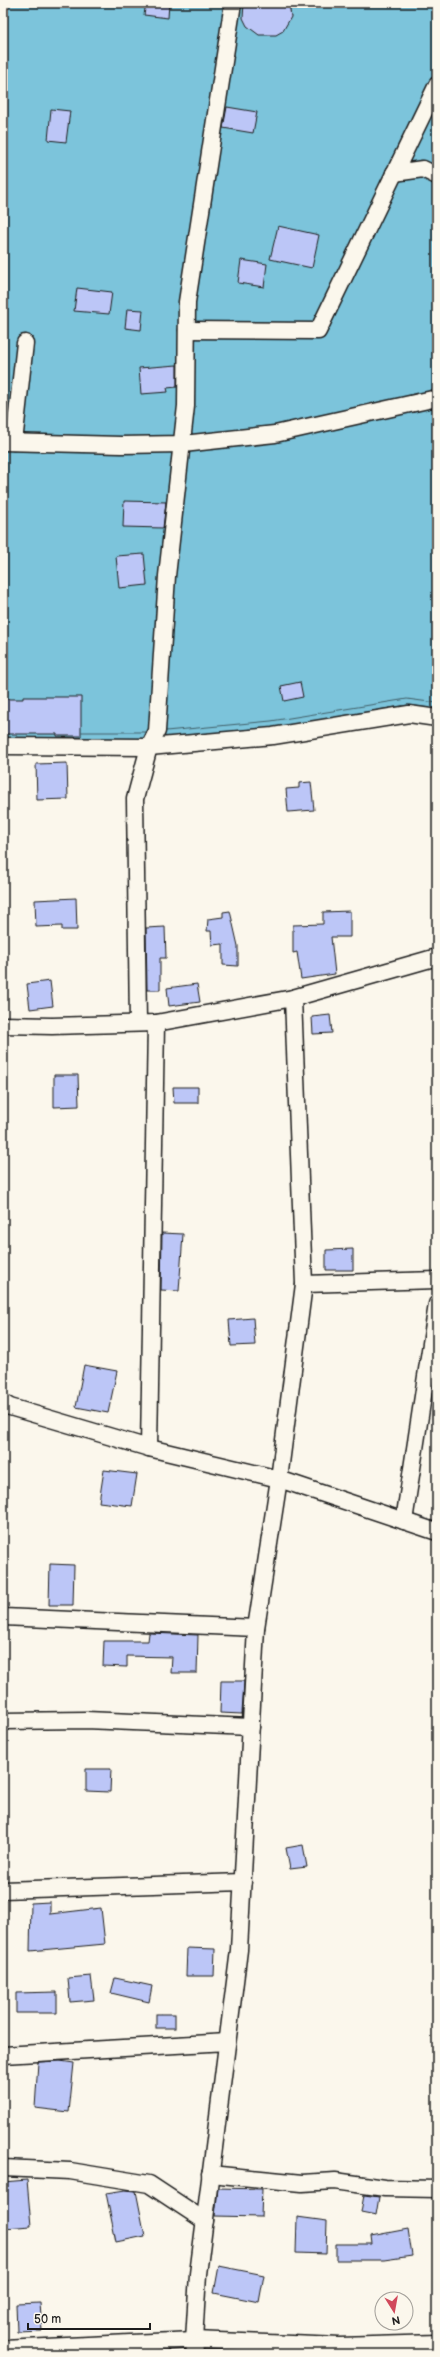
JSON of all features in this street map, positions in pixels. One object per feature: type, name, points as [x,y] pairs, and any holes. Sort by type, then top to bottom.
[{"type":"street","points":[[138,1023],[135,799],[149,747],[156,731],[167,576],[183,444],[187,302],[233,3]]},
{"type":"street","points":[[187,330],[318,330],[437,85]]},
{"type":"street","points":[[394,173],[423,169],[437,176]]},
{"type":"street","points":[[26,343],[8,442],[121,445],[183,444],[275,434],[437,398]]},
{"type":"street","points":[[3,746],[149,747],[273,736],[409,714],[437,718]]},
{"type":"street","points":[[3,1025],[52,1026],[156,1023],[294,998],[437,957]]},
{"type":"street","points":[[194,2347],[210,2174],[239,1950],[256,1628],[280,1479],[304,1284],[294,998]]},
{"type":"street","points":[[149,1448],[156,1023]]},
{"type":"street","points":[[304,1284],[437,1280]]},
{"type":"street","points":[[404,1521],[437,1304]]},
{"type":"street","points":[[3,1403],[10,1407],[149,1448],[280,1479],[437,1532]]},
{"type":"street","points":[[3,1617],[256,1628]]},
{"type":"street","points":[[3,1721],[86,1720],[251,1727]]},
{"type":"street","points":[[3,1890],[243,1882]]},
{"type":"street","points":[[3,2055],[227,2042]]},
{"type":"street","points":[[3,2168],[70,2171],[150,2184],[205,2221]]},
{"type":"street","points":[[210,2174],[302,2183],[335,2181],[384,2188],[437,2190]]},
{"type":"street","points":[[3,2349],[194,2347],[278,2348],[437,2343]]},
{"type":"water","points":[[3,3],[437,3],[437,718],[273,736],[3,746]]},
{"type":"building","points":[[146,3],[169,3],[168,18],[144,15]]},
{"type":"building","points":[[244,3],[289,3],[291,17],[283,31],[276,35],[259,35],[247,26],[243,18]]},
{"type":"building","points":[[227,107],[257,112],[253,133],[223,128]]},
{"type":"building","points":[[51,109],[70,111],[66,142],[48,140]]},
{"type":"building","points":[[278,226],[319,235],[312,268],[270,259]]},
{"type":"building","points":[[241,260],[267,264],[264,287],[238,283]]},
{"type":"building","points":[[77,288],[112,292],[109,314],[74,311]]},
{"type":"building","points":[[127,309],[143,310],[141,330],[125,328]]},
{"type":"building","points":[[177,365],[177,387],[167,388],[168,392],[141,394],[139,368]]},
{"type":"building","points":[[124,501],[166,502],[163,528],[123,527]]},
{"type":"building","points":[[144,554],[147,585],[119,588],[116,556]]},
{"type":"building","points":[[300,682],[303,697],[284,701],[281,686]]},
{"type":"building","points":[[23,697],[81,697],[81,736],[57,736],[57,734],[3,734],[3,699],[23,699]]},
{"type":"building","points":[[67,763],[68,799],[37,800],[36,764]]},
{"type":"building","points":[[311,782],[314,810],[288,812],[286,789],[299,788],[299,783]]},
{"type":"building","points":[[76,898],[77,930],[62,930],[62,926],[36,927],[35,900]]},
{"type":"building","points":[[230,911],[238,946],[238,966],[223,965],[223,944],[212,945],[211,931],[207,931],[208,919],[223,917],[223,912]]},
{"type":"building","points":[[350,911],[350,937],[331,937],[335,974],[301,979],[297,952],[293,953],[293,925],[323,924],[323,912]]},
{"type":"building","points":[[165,927],[166,958],[160,958],[160,990],[147,990],[146,928]]},
{"type":"building","points":[[50,981],[53,1006],[30,1009],[27,984]]},
{"type":"building","points":[[197,984],[200,1002],[169,1006],[167,988]]},
{"type":"building","points":[[330,1015],[332,1033],[313,1034],[312,1017]]},
{"type":"building","points":[[54,1075],[78,1075],[79,1106],[54,1107]]},
{"type":"building","points":[[173,1087],[198,1087],[198,1103],[174,1103]]},
{"type":"building","points":[[162,1233],[183,1234],[179,1291],[161,1290]]},
{"type":"building","points":[[353,1249],[353,1270],[326,1270],[326,1250]]},
{"type":"building","points":[[253,1318],[255,1345],[231,1346],[229,1320]]},
{"type":"building","points":[[84,1365],[117,1371],[108,1413],[76,1407]]},
{"type":"building","points":[[104,1470],[137,1474],[132,1506],[99,1502]]},
{"type":"building","points":[[50,1564],[74,1565],[73,1605],[49,1605]]},
{"type":"building","points":[[149,1633],[198,1635],[197,1673],[171,1673],[172,1657],[127,1656],[127,1667],[103,1666],[104,1641],[148,1641]]},
{"type":"building","points":[[221,1681],[244,1681],[242,1714],[220,1713]]},
{"type":"building","points":[[86,1769],[111,1769],[110,1792],[86,1791]]},
{"type":"building","points":[[303,1845],[307,1867],[290,1869],[286,1848]]},
{"type":"building","points":[[50,1902],[50,1914],[101,1908],[105,1944],[30,1951],[31,1903]]},
{"type":"building","points":[[187,1948],[215,1949],[214,1976],[186,1976]]},
{"type":"building","points":[[91,1976],[94,2000],[70,2002],[68,1978]]},
{"type":"building","points":[[115,1978],[152,1986],[149,2002],[111,1993]]},
{"type":"building","points":[[57,1992],[57,2013],[16,2013],[16,1993]]},
{"type":"building","points":[[156,2014],[175,2014],[175,2028],[156,2028]]},
{"type":"building","points":[[60,2061],[74,2063],[69,2112],[35,2108],[38,2062]]},
{"type":"building","points":[[27,2180],[31,2226],[4,2228],[3,2182]]},
{"type":"building","points":[[218,2188],[262,2189],[261,2217],[215,2216]]},
{"type":"building","points":[[125,2190],[136,2191],[145,2236],[116,2242],[106,2193]]},
{"type":"building","points":[[364,2195],[379,2197],[376,2215],[361,2212]]},
{"type":"building","points":[[297,2217],[327,2221],[326,2254],[296,2253]]},
{"type":"building","points":[[408,2229],[412,2256],[384,2260],[336,2260],[336,2244],[372,2244],[371,2236]]},
{"type":"building","points":[[219,2266],[264,2275],[259,2302],[214,2293]]},
{"type":"building","points":[[40,2303],[42,2331],[17,2332],[16,2304]]}]
